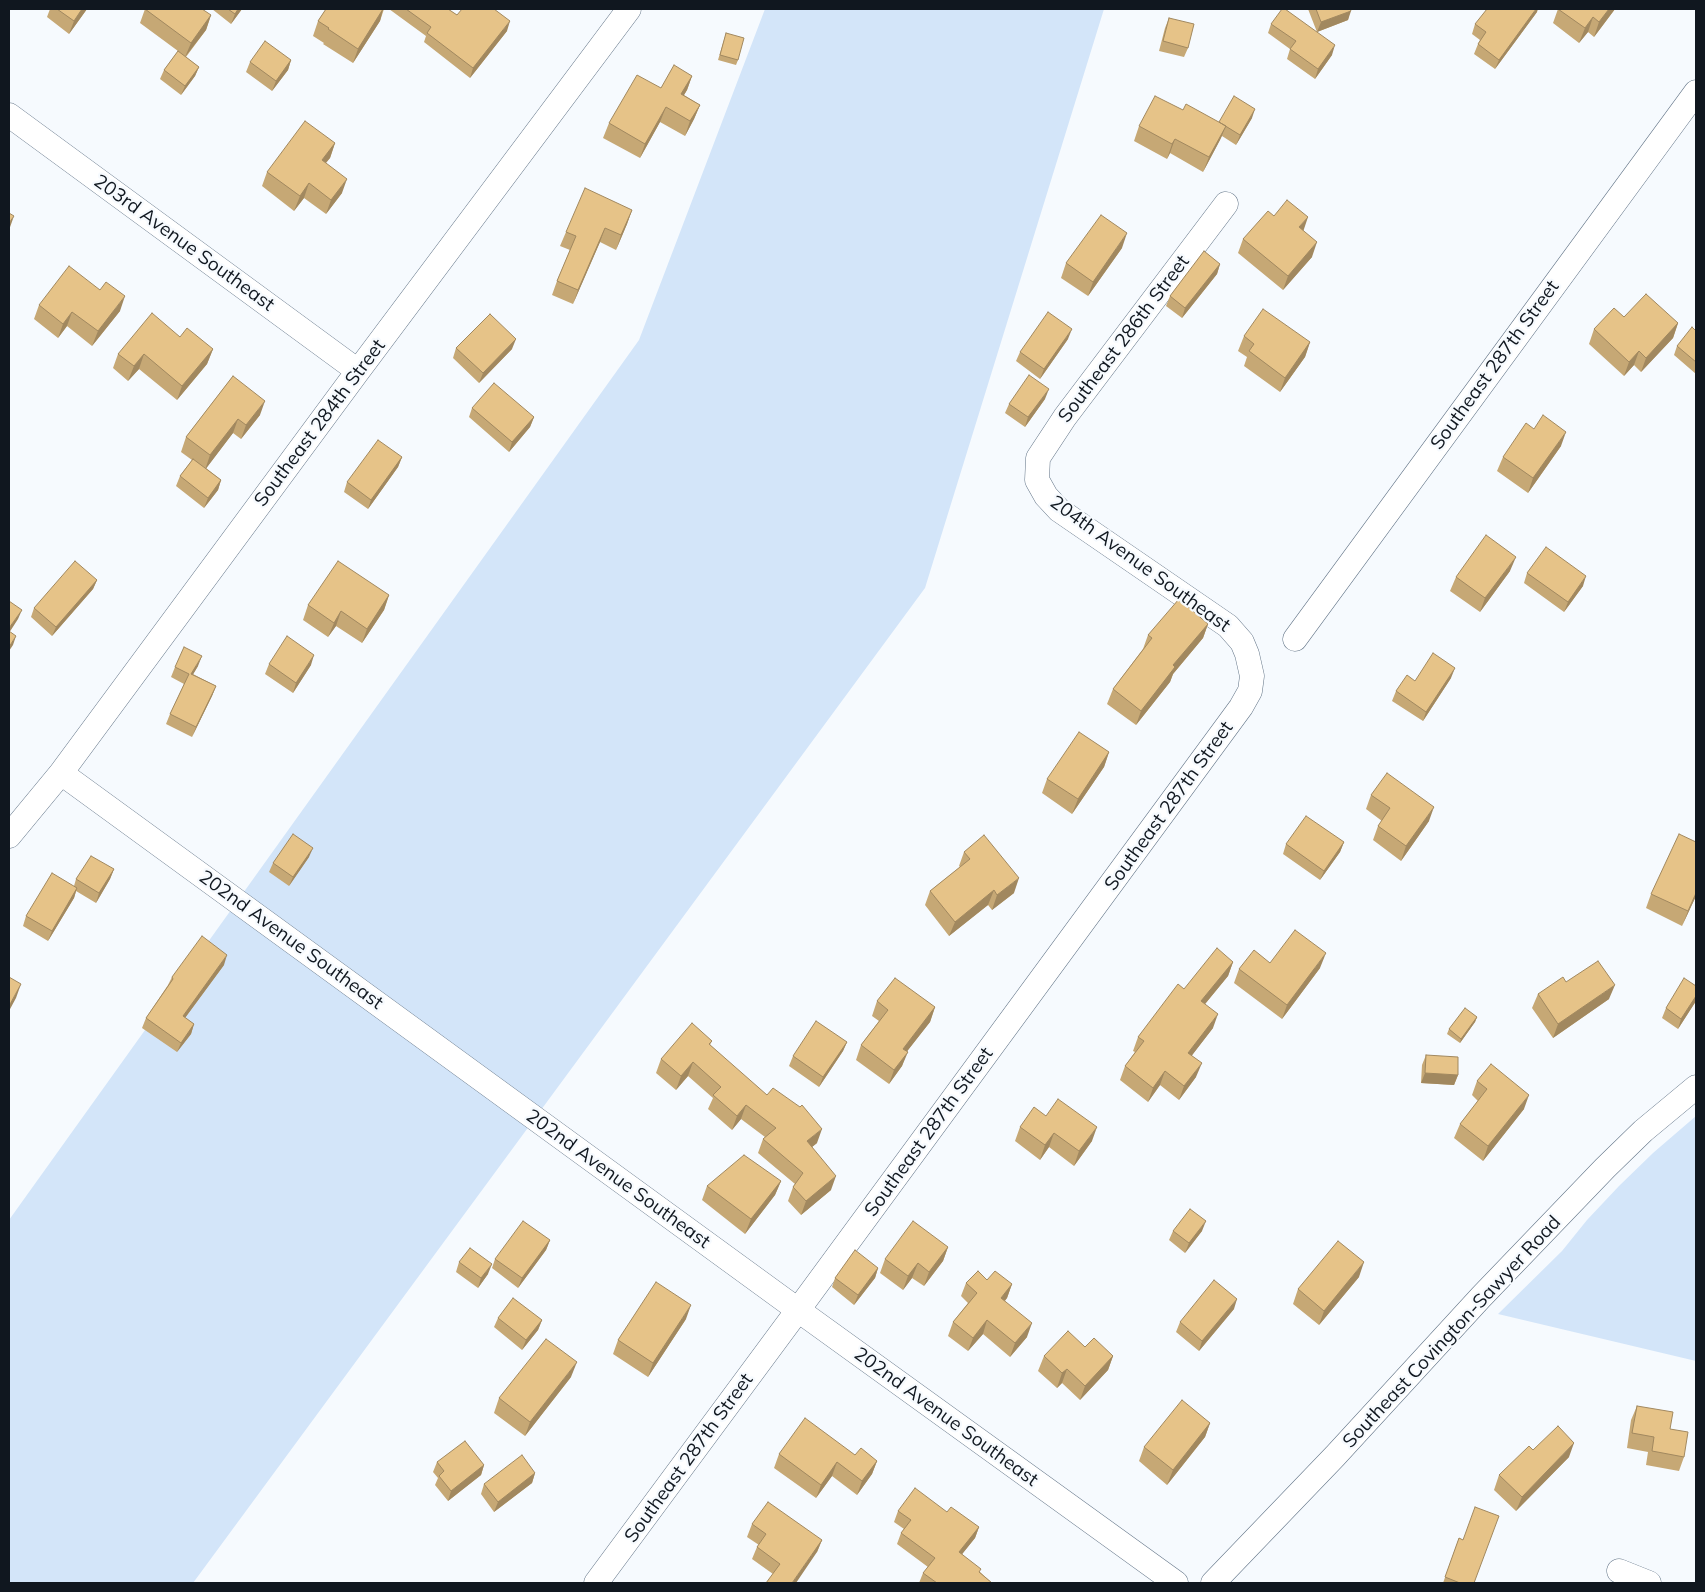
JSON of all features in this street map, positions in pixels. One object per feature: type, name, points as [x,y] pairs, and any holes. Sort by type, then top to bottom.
[{"type":"street","name":"Southeast 284th Street","points":[[9,836],[62,773],[358,371],[629,9]]},
{"type":"street","name":"Southeast 287th Street","points":[[1295,639],[1696,92]]},
{"type":"street","name":"203rd Avenue Southeast","points":[[9,115],[358,371]]},
{"type":"street","name":"Southeast 286th Street","points":[[1037,480],[1038,458],[1065,417],[1226,204]]},
{"type":"street","name":"204th Avenue Southeast","points":[[1037,480],[1046,496],[1059,510],[1228,626],[1242,642],[1252,676]]},
{"type":"street","name":"Southeast 287th Street","points":[[596,1583],[1241,707],[1250,691],[1252,676]]},
{"type":"street","name":"202nd Avenue Southeast","points":[[62,773],[1176,1583]]},
{"type":"street","name":"Southeast Covington-Sawyer Road","points":[[1213,1583],[1335,1456],[1481,1297],[1642,1130],[1696,1087]]},
{"type":"street","points":[[1619,1571],[1649,1583]]},
{"type":"shaded area","points":[[765,9],[1104,9],[925,588],[193,1583],[9,1583],[9,1220],[639,340]]},
{"type":"shaded area","points":[[1696,1116],[1696,1361],[1498,1314],[1562,1251],[1587,1220],[1619,1186],[1653,1153]]},
{"type":"building","points":[[57,9],[82,9],[74,21]]},
{"type":"building","points":[[145,9],[202,9],[211,15],[191,43]]},
{"type":"building","points":[[228,9],[238,9],[235,14]]},
{"type":"building","points":[[326,9],[383,9],[358,49],[318,21]]},
{"type":"building","points":[[406,9],[448,9],[457,15],[462,9],[494,9],[510,21],[473,68],[427,33],[431,27]]},
{"type":"building","points":[[1282,9],[1285,9],[1335,45],[1318,69],[1290,49],[1296,41],[1271,24]]},
{"type":"building","points":[[1316,9],[1350,9],[1351,11],[1321,22]]},
{"type":"building","points":[[1487,9],[1536,9],[1499,60],[1478,44],[1486,32],[1475,24]]},
{"type":"building","points":[[1558,9],[1609,9],[1599,22],[1593,17],[1585,28]]},
{"type":"building","points":[[1169,18],[1194,24],[1188,48],[1163,41]]},
{"type":"building","points":[[726,33],[744,38],[738,60],[720,55]]},
{"type":"building","points":[[265,41],[291,60],[276,81],[250,62]]},
{"type":"building","points":[[178,51],[199,67],[185,86],[164,70]]},
{"type":"building","points":[[674,65],[692,76],[681,94],[700,105],[690,121],[666,107],[645,144],[609,123],[637,75],[661,88]]},
{"type":"building","points":[[1155,96],[1183,110],[1186,104],[1226,126],[1209,157],[1175,139],[1172,144],[1139,126]]},
{"type":"building","points":[[1234,96],[1255,109],[1240,135],[1219,122]]},
{"type":"building","points":[[305,121],[335,143],[322,160],[347,179],[331,200],[309,183],[300,196],[267,172]]},
{"type":"building","points":[[585,188],[632,210],[621,235],[605,228],[578,290],[557,281],[576,236],[566,232]]},
{"type":"building","points":[[1287,200],[1308,217],[1299,227],[1317,242],[1288,276],[1243,239],[1268,211],[1274,216]]},
{"type":"building","points":[[9,213],[14,216],[9,223]]},
{"type":"building","points":[[1101,215],[1127,233],[1093,282],[1066,263]]},
{"type":"building","points":[[1204,251],[1220,264],[1185,308],[1170,296]]},
{"type":"building","points":[[69,266],[100,290],[106,282],[125,296],[98,331],[72,312],[63,324],[39,305]]},
{"type":"building","points":[[1646,294],[1678,323],[1646,358],[1639,351],[1629,362],[1594,329],[1614,308],[1624,317]]},
{"type":"building","points":[[1263,309],[1310,342],[1285,378],[1249,351],[1254,344],[1244,336]]},
{"type":"building","points":[[1048,312],[1072,329],[1044,369],[1020,352]]},
{"type":"building","points":[[152,313],[180,337],[187,328],[213,349],[182,386],[144,354],[134,366],[118,354]]},
{"type":"building","points":[[490,314],[516,339],[483,373],[456,348]]},
{"type":"building","points":[[1692,327],[1696,331],[1696,362],[1677,346]]},
{"type":"building","points":[[1029,375],[1049,389],[1028,417],[1009,404]]},
{"type":"building","points":[[233,376],[265,401],[246,425],[238,419],[210,455],[186,437]]},
{"type":"building","points":[[494,383],[534,417],[512,442],[472,408]]},
{"type":"building","points":[[1543,415],[1566,432],[1533,478],[1503,457],[1526,423],[1534,429]]},
{"type":"building","points":[[378,440],[402,457],[371,500],[347,482]]},
{"type":"building","points":[[193,459],[221,480],[208,498],[180,476]]},
{"type":"building","points":[[1486,535],[1516,557],[1485,598],[1456,577]]},
{"type":"building","points":[[1546,547],[1586,576],[1568,602],[1527,573]]},
{"type":"building","points":[[75,561],[97,580],[56,627],[34,608]]},
{"type":"building","points":[[338,561],[389,595],[367,629],[341,611],[334,623],[308,605]]},
{"type":"building","points":[[1179,599],[1208,624],[1173,665],[1175,667],[1141,711],[1113,689],[1152,638],[1148,635]]},
{"type":"building","points":[[9,601],[22,610],[9,628]]},
{"type":"building","points":[[9,631],[16,636],[9,647]]},
{"type":"building","points":[[287,636],[314,655],[296,683],[269,664]]},
{"type":"building","points":[[184,647],[202,656],[191,674],[216,686],[196,727],[170,714],[189,674],[175,667]]},
{"type":"building","points":[[1433,653],[1455,668],[1426,712],[1396,691],[1407,675],[1415,681]]},
{"type":"building","points":[[1079,732],[1109,752],[1078,799],[1047,779]]},
{"type":"building","points":[[1387,773],[1434,807],[1406,846],[1378,826],[1390,808],[1371,795]]},
{"type":"building","points":[[1306,816],[1344,842],[1324,871],[1286,844]]},
{"type":"building","points":[[293,834],[313,848],[293,877],[273,863]]},
{"type":"building","points":[[1679,834],[1696,842],[1696,893],[1688,911],[1651,894]]},
{"type":"building","points":[[984,835],[1019,878],[997,895],[994,890],[955,922],[930,891],[970,859],[964,852]]},
{"type":"building","points":[[91,856],[114,869],[99,893],[76,879]]},
{"type":"building","points":[[52,873],[77,888],[52,931],[26,916]]},
{"type":"building","points":[[1295,930],[1326,953],[1287,1005],[1239,969],[1254,950],[1270,963]]},
{"type":"building","points":[[202,936],[227,955],[183,1016],[194,1024],[181,1043],[146,1018],[173,979],[172,977]]},
{"type":"building","points":[[1217,948],[1233,962],[1201,1001],[1218,1014],[1188,1053],[1202,1063],[1184,1086],[1165,1071],[1153,1088],[1125,1066],[1144,1041],[1138,1037],[1178,984],[1184,989]]},
{"type":"building","points":[[1598,961],[1615,985],[1558,1024],[1538,994],[1563,977],[1566,982]]},
{"type":"building","points":[[9,977],[21,984],[9,1006]]},
{"type":"building","points":[[895,978],[935,1007],[903,1049],[908,1052],[894,1070],[861,1045],[888,1010],[877,1001]]},
{"type":"building","points":[[1684,978],[1696,986],[1696,996],[1681,1019],[1666,1008]]},
{"type":"building","points":[[1465,1008],[1477,1017],[1461,1039],[1449,1029]]},
{"type":"building","points":[[816,1021],[847,1042],[823,1077],[793,1056]]},
{"type":"building","points":[[692,1023],[712,1041],[709,1044],[767,1095],[773,1088],[800,1107],[802,1105],[822,1129],[807,1141],[836,1176],[806,1201],[793,1187],[803,1173],[763,1139],[776,1128],[746,1105],[737,1116],[713,1095],[721,1087],[693,1062],[681,1076],[661,1059]]},
{"type":"building","points":[[1426,1055],[1458,1057],[1458,1075],[1425,1073]]},
{"type":"building","points":[[1491,1064],[1529,1095],[1488,1146],[1460,1124],[1487,1089],[1477,1081]]},
{"type":"building","points":[[1058,1099],[1097,1127],[1079,1151],[1054,1133],[1045,1145],[1020,1127],[1034,1107],[1046,1116]]},
{"type":"building","points":[[744,1155],[781,1181],[751,1219],[707,1186]]},
{"type":"building","points":[[1190,1209],[1206,1221],[1189,1243],[1173,1231]]},
{"type":"building","points":[[523,1221],[550,1240],[522,1278],[495,1259]]},
{"type":"building","points":[[913,1221],[948,1247],[929,1272],[918,1263],[908,1276],[885,1259]]},
{"type":"building","points":[[1338,1241],[1364,1262],[1324,1311],[1298,1289]]},
{"type":"building","points":[[470,1248],[492,1264],[481,1278],[459,1262]]},
{"type":"building","points":[[855,1250],[878,1268],[858,1295],[835,1278]]},
{"type":"building","points":[[978,1271],[987,1280],[995,1271],[1012,1284],[1001,1298],[1032,1323],[1015,1343],[987,1320],[973,1338],[953,1322],[977,1293],[966,1283]]},
{"type":"building","points":[[1214,1280],[1237,1299],[1202,1341],[1180,1322]]},
{"type":"building","points":[[656,1282],[691,1305],[653,1363],[618,1340]]},
{"type":"building","points":[[513,1298],[542,1320],[526,1340],[498,1318]]},
{"type":"building","points":[[1068,1331],[1085,1347],[1094,1338],[1113,1356],[1085,1386],[1067,1369],[1062,1373],[1044,1356]]},
{"type":"building","points":[[546,1339],[577,1362],[530,1422],[499,1398]]},
{"type":"building","points":[[1182,1400],[1210,1423],[1173,1470],[1144,1447]]},
{"type":"building","points":[[1637,1406],[1673,1412],[1670,1429],[1688,1432],[1684,1457],[1652,1451],[1654,1437],[1632,1433]]},
{"type":"building","points":[[805,1418],[855,1455],[861,1448],[877,1461],[862,1481],[837,1462],[821,1485],[779,1454]]},
{"type":"building","points":[[1558,1426],[1574,1443],[1522,1497],[1499,1475],[1529,1446],[1533,1450]]},
{"type":"building","points":[[465,1441],[484,1465],[451,1491],[439,1476],[444,1471],[437,1462]]},
{"type":"building","points":[[522,1455],[535,1473],[498,1502],[484,1484]]},
{"type":"building","points":[[915,1488],[947,1512],[951,1507],[979,1527],[959,1552],[981,1569],[979,1572],[992,1583],[937,1583],[923,1573],[935,1558],[901,1533],[911,1520],[898,1511]]},
{"type":"building","points":[[768,1502],[822,1540],[792,1583],[766,1583],[780,1564],[757,1547],[766,1534],[752,1524]]},
{"type":"building","points":[[1475,1507],[1499,1516],[1474,1583],[1460,1583],[1445,1577],[1459,1538],[1463,1540]]}]
